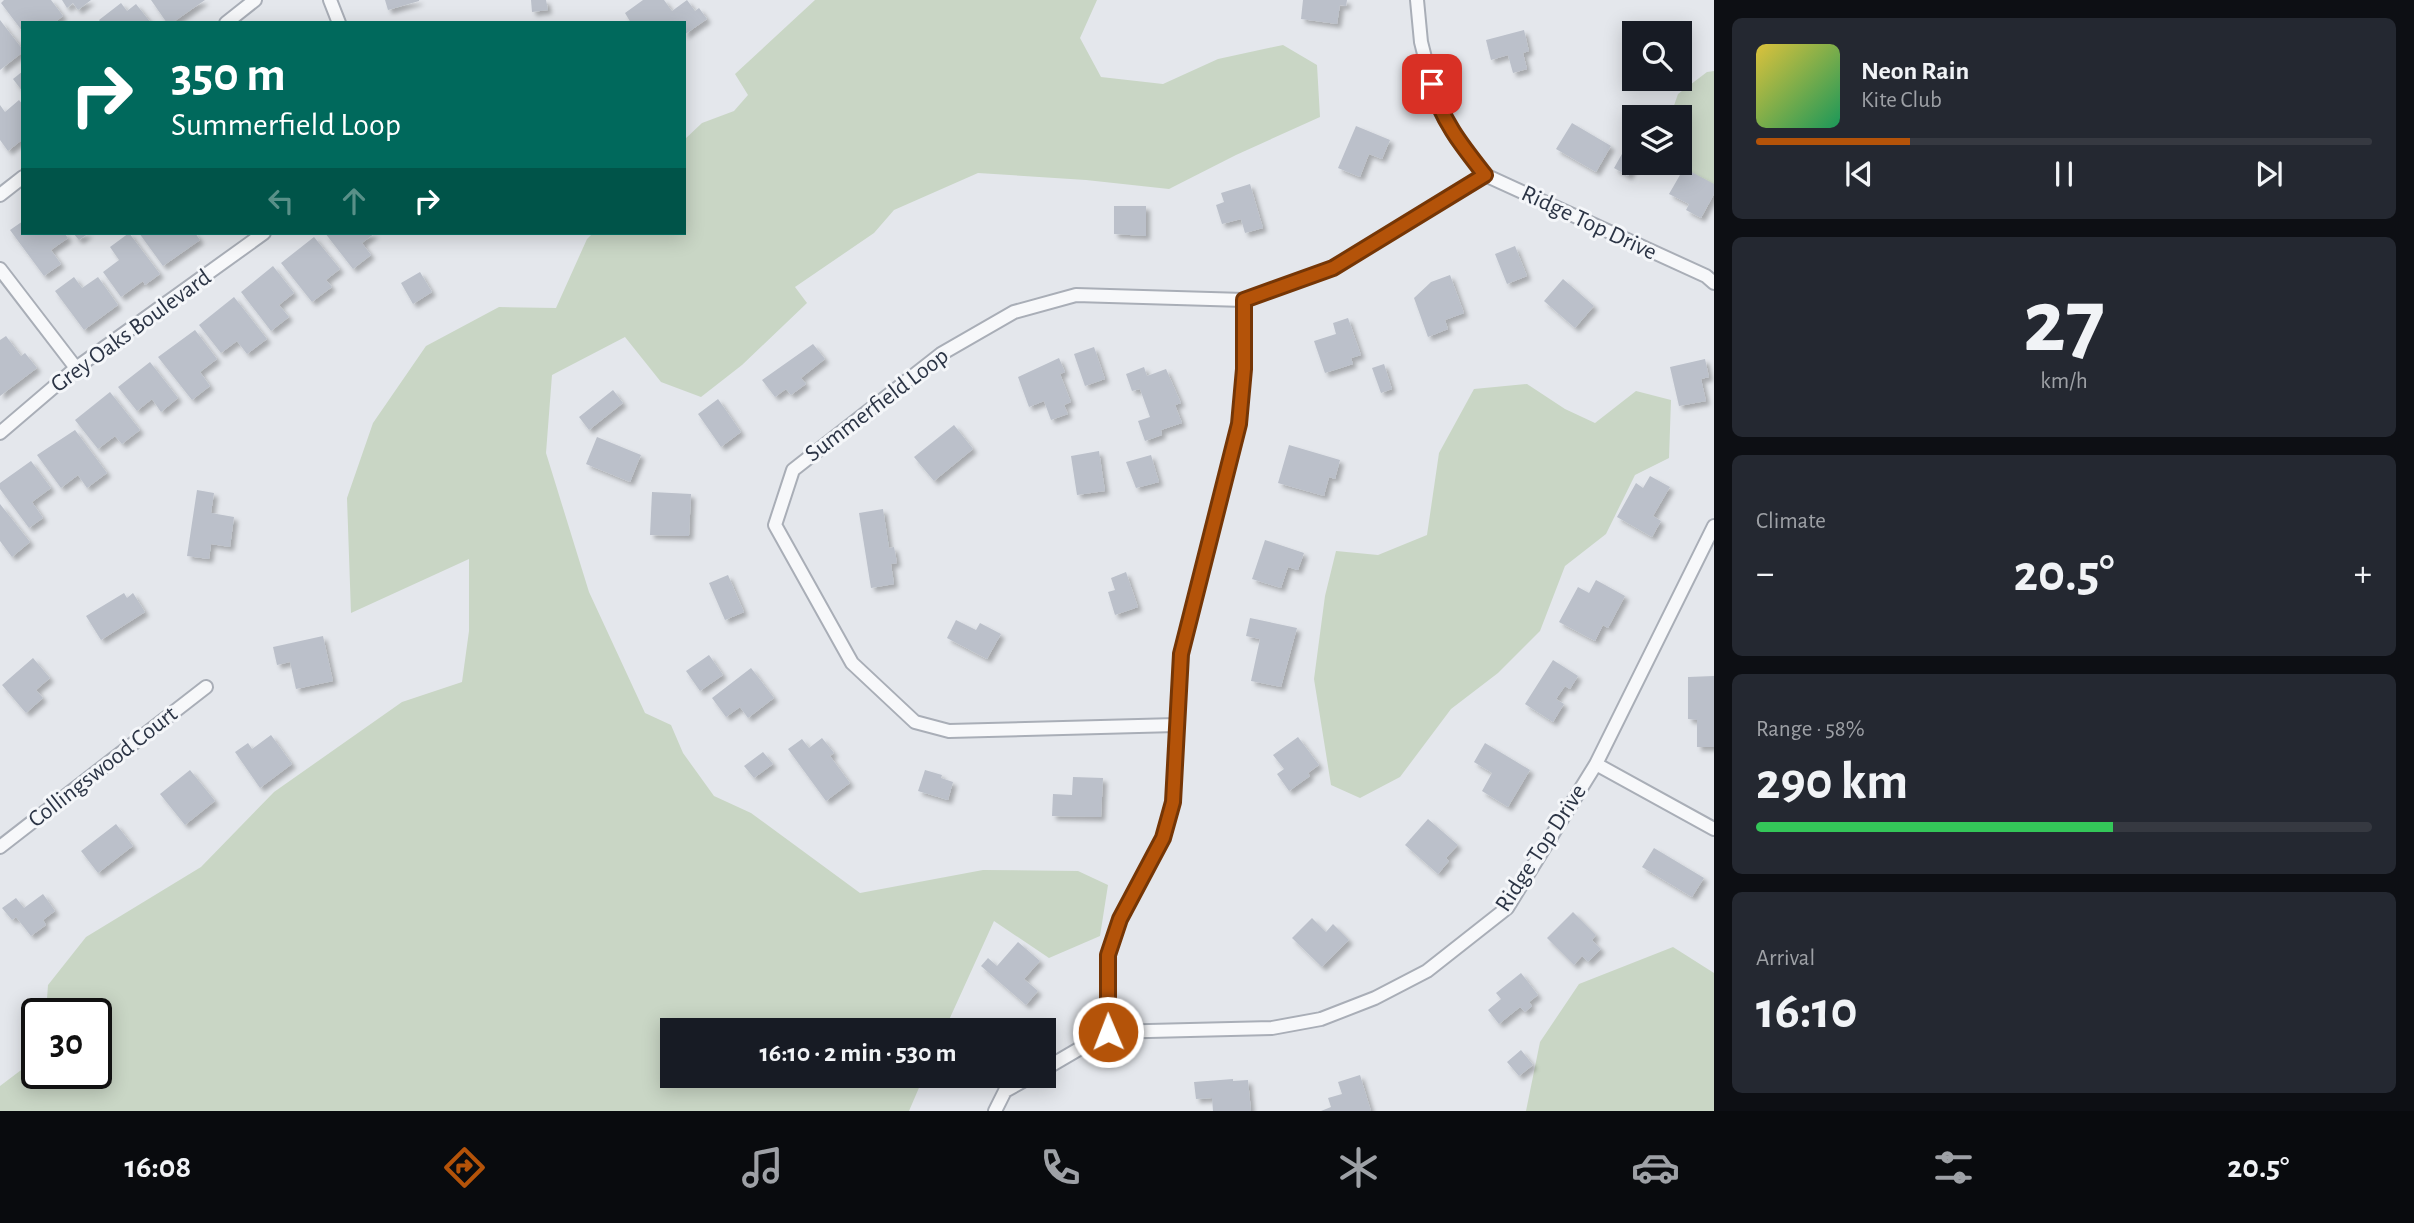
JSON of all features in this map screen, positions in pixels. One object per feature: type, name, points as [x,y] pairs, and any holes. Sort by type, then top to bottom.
[{"type":"street","points":[[229,21],[256,0]]},
{"type":"street","points":[[330,0],[338,21]]},
{"type":"street","name":"Ridge Top Drive","points":[[1417,0],[1421,42],[1437,105],[1457,138],[1485,175],[1706,276],[1714,283]]},
{"type":"street","name":"Summerfield Loop","points":[[1176,724],[949,731],[915,722],[852,663],[775,525],[793,470],[940,354],[1014,312],[1076,295],[1244,300],[1333,268],[1485,175]]},
{"type":"street","points":[[0,195],[21,179]]},
{"type":"street","name":"Grey Oaks Boulevard","points":[[0,433],[76,368],[261,235]]},
{"type":"street","points":[[0,269],[76,368]]},
{"type":"street","points":[[1108,1032],[1108,955],[1120,919],[1163,838],[1173,802],[1181,654],[1239,424],[1244,369],[1244,300]]},
{"type":"street","name":"Ridge Top Drive","points":[[1056,1062],[1108,1032],[1272,1028],[1321,1019],[1375,998],[1427,971],[1507,908],[1596,764],[1714,526]]},
{"type":"street","name":"Collingswood Court","points":[[0,847],[206,687]]},
{"type":"street","points":[[1596,764],[1714,829]]},
{"type":"street","points":[[995,1111],[1005,1091],[1010,1088]]},
{"type":"green space","points":[[815,0],[1097,0],[1080,38],[1101,77],[1163,84],[1218,59],[1283,45],[1317,65],[1320,117],[1169,189],[978,173],[894,210],[874,233],[795,287],[807,303],[742,365],[701,397],[661,382],[625,337],[552,375],[546,453],[589,592],[645,713],[671,725],[683,753],[714,796],[751,813],[860,893],[983,870],[1078,871],[1108,885],[1100,936],[1049,958],[994,921],[950,1018],[660,1018],[660,1088],[919,1088],[909,1111],[0,1111],[0,1086],[21,1070],[21,1089],[112,1089],[112,998],[47,998],[48,985],[86,937],[201,867],[274,792],[402,702],[462,682],[469,631],[469,559],[351,613],[347,498],[373,423],[426,346],[499,307],[556,308],[591,235],[686,235],[686,138],[702,123],[734,111],[748,95],[735,74]]},
{"type":"green space","points":[[1714,71],[1714,187],[1691,184],[1684,175],[1692,175],[1692,105],[1674,105],[1678,94],[1682,91],[1692,91],[1692,83],[1707,72]]},
{"type":"green space","points":[[1527,384],[1565,409],[1595,423],[1636,391],[1671,400],[1669,458],[1635,475],[1606,534],[1565,566],[1540,631],[1498,673],[1451,709],[1400,777],[1360,798],[1331,785],[1314,679],[1325,596],[1336,551],[1378,555],[1427,535],[1439,453],[1474,389]]},
{"type":"green space","points":[[1673,947],[1714,973],[1714,1111],[1526,1111],[1540,1042],[1579,984]]},
{"type":"building","points":[[4,0],[51,0],[63,16],[57,21],[21,21],[21,29],[1,3]]},
{"type":"building","points":[[62,0],[91,0],[78,10],[73,3],[67,8]]},
{"type":"building","points":[[151,0],[205,0],[175,21],[166,21]]},
{"type":"building","points":[[385,0],[419,0],[419,1],[388,10]]},
{"type":"building","points":[[531,0],[546,0],[548,10],[532,12]]},
{"type":"building","points":[[643,0],[664,0],[672,11],[687,0],[695,11],[699,8],[707,19],[686,34],[686,21],[630,21],[625,13]]},
{"type":"building","points":[[1303,0],[1347,0],[1346,6],[1340,5],[1337,24],[1301,19]]},
{"type":"building","points":[[121,3],[127,11],[136,4],[149,21],[100,21]]},
{"type":"building","points":[[0,20],[21,47],[21,54],[0,70]]},
{"type":"building","points":[[1524,30],[1529,51],[1523,53],[1527,69],[1513,73],[1508,55],[1491,60],[1486,40]]},
{"type":"building","points":[[21,73],[21,89],[13,79]]},
{"type":"building","points":[[19,100],[21,102],[21,141],[8,151],[0,140],[0,105],[5,112]]},
{"type":"building","points":[[1572,123],[1611,146],[1596,172],[1556,149]]},
{"type":"building","points":[[1356,126],[1390,140],[1382,159],[1369,154],[1360,177],[1338,168]]},
{"type":"building","points":[[1622,154],[1622,173],[1614,168]]},
{"type":"building","points":[[1692,172],[1714,184],[1714,194],[1701,218],[1686,210],[1689,204],[1669,194],[1680,175],[1692,175]]},
{"type":"building","points":[[1250,184],[1263,228],[1245,233],[1241,219],[1222,224],[1216,205],[1224,202],[1221,193]]},
{"type":"building","points":[[1114,206],[1146,206],[1146,236],[1114,234]]},
{"type":"building","points":[[21,222],[21,235],[66,235],[68,238],[51,250],[61,264],[44,276],[10,230]]},
{"type":"building","points":[[126,235],[131,235],[160,274],[145,285],[143,281],[121,297],[103,272],[119,260],[110,247]]},
{"type":"building","points":[[140,235],[196,235],[200,240],[163,266]]},
{"type":"building","points":[[327,235],[372,235],[362,243],[371,255],[353,269]]},
{"type":"building","points":[[314,237],[340,269],[326,280],[332,287],[312,302],[281,263]]},
{"type":"building","points":[[1515,246],[1527,276],[1507,284],[1495,254]]},
{"type":"building","points":[[273,266],[294,293],[279,305],[289,317],[271,331],[241,292]]},
{"type":"building","points":[[420,272],[432,292],[413,304],[401,283]]},
{"type":"building","points":[[1450,275],[1464,313],[1445,320],[1448,329],[1428,337],[1414,298],[1431,282]]},
{"type":"building","points":[[74,277],[82,288],[98,277],[118,305],[84,330],[55,291]]},
{"type":"building","points":[[1563,279],[1594,306],[1575,328],[1544,301]]},
{"type":"building","points":[[234,297],[267,339],[247,354],[237,341],[221,353],[199,325]]},
{"type":"building","points":[[1348,318],[1361,355],[1351,358],[1353,364],[1325,373],[1314,341],[1336,334],[1333,323]]},
{"type":"building","points":[[195,330],[217,359],[200,372],[210,386],[192,400],[158,357]]},
{"type":"building","points":[[6,336],[21,356],[25,353],[37,368],[0,396],[0,340]]},
{"type":"building","points":[[813,344],[825,359],[801,378],[806,384],[791,395],[786,389],[775,397],[762,380]]},
{"type":"building","points":[[1094,347],[1105,379],[1085,386],[1074,354]]},
{"type":"building","points":[[1059,358],[1065,372],[1060,374],[1071,402],[1064,405],[1068,414],[1051,420],[1044,401],[1029,407],[1018,377]]},
{"type":"building","points":[[1705,359],[1709,377],[1701,379],[1706,401],[1679,406],[1670,367]]},
{"type":"building","points":[[150,362],[178,398],[161,412],[152,399],[137,411],[118,387]]},
{"type":"building","points":[[1384,364],[1392,389],[1381,393],[1372,368]]},
{"type":"building","points":[[1144,367],[1147,376],[1166,369],[1181,403],[1175,405],[1182,423],[1161,430],[1162,435],[1145,441],[1138,421],[1150,417],[1140,389],[1132,391],[1126,374]]},
{"type":"building","points":[[613,390],[623,403],[589,430],[579,417]]},
{"type":"building","points":[[110,392],[140,430],[122,444],[115,436],[98,449],[75,420]]},
{"type":"building","points":[[718,399],[741,432],[721,447],[698,414]]},
{"type":"building","points":[[954,425],[973,449],[934,481],[914,457]]},
{"type":"building","points":[[75,430],[107,473],[87,488],[78,475],[61,488],[37,455]]},
{"type":"building","points":[[597,437],[641,455],[630,482],[586,464]]},
{"type":"building","points":[[1289,445],[1340,460],[1335,479],[1329,477],[1324,496],[1278,483]]},
{"type":"building","points":[[1099,451],[1105,491],[1077,495],[1071,456]]},
{"type":"building","points":[[1151,455],[1159,482],[1136,488],[1126,462]]},
{"type":"building","points":[[31,461],[51,488],[32,502],[43,518],[29,528],[0,489],[0,483]]},
{"type":"building","points":[[1650,476],[1670,487],[1653,516],[1661,521],[1652,537],[1617,517],[1636,483],[1643,488]]},
{"type":"building","points":[[197,490],[214,493],[211,513],[234,517],[230,547],[211,544],[209,559],[187,556]]},
{"type":"building","points":[[652,492],[691,494],[689,536],[650,535]]},
{"type":"building","points":[[0,504],[30,542],[12,557],[0,541]]},
{"type":"building","points":[[883,509],[889,548],[894,547],[897,563],[891,564],[894,584],[871,588],[859,513]]},
{"type":"building","points":[[1265,540],[1304,553],[1298,570],[1288,567],[1281,588],[1252,579]]},
{"type":"building","points":[[1126,572],[1138,607],[1115,615],[1108,592],[1115,590],[1111,578]]},
{"type":"building","points":[[728,575],[744,612],[725,620],[709,583]]},
{"type":"building","points":[[1596,580],[1625,596],[1608,628],[1603,625],[1595,641],[1559,622],[1578,587],[1589,593]]},
{"type":"building","points":[[124,593],[127,598],[133,593],[145,612],[101,640],[86,616]]},
{"type":"building","points":[[1250,618],[1297,628],[1281,687],[1251,681],[1260,639],[1246,636]]},
{"type":"building","points":[[956,620],[976,630],[980,623],[1001,634],[987,659],[947,638]]},
{"type":"building","points":[[323,636],[333,681],[296,689],[290,662],[277,665],[273,647]]},
{"type":"building","points":[[709,655],[723,675],[700,691],[686,671]]},
{"type":"building","points":[[33,658],[50,678],[36,690],[43,698],[26,713],[2,685]]},
{"type":"building","points":[[1553,660],[1578,676],[1570,689],[1565,686],[1556,699],[1564,704],[1553,722],[1525,704]]},
{"type":"building","points":[[751,668],[774,698],[748,718],[740,707],[726,717],[712,698]]},
{"type":"building","points":[[1714,676],[1714,747],[1697,747],[1697,720],[1688,719],[1688,677]]},
{"type":"building","points":[[271,735],[292,764],[260,788],[235,752],[248,743],[252,749]]},
{"type":"building","points":[[1298,737],[1319,765],[1308,773],[1310,776],[1289,791],[1277,774],[1284,769],[1273,755]]},
{"type":"building","points":[[822,738],[834,753],[830,756],[850,783],[826,801],[788,749],[802,739],[809,748]]},
{"type":"building","points":[[1485,743],[1530,770],[1508,807],[1482,791],[1492,773],[1474,762]]},
{"type":"building","points":[[763,752],[773,764],[754,778],[744,766]]},
{"type":"building","points":[[190,770],[215,801],[185,825],[160,794]]},
{"type":"building","points":[[925,770],[942,775],[941,778],[953,782],[948,800],[918,791]]},
{"type":"building","points":[[1073,777],[1103,778],[1101,817],[1052,816],[1053,794],[1072,795]]},
{"type":"building","points":[[1428,819],[1458,845],[1446,858],[1449,861],[1438,874],[1405,845]]},
{"type":"building","points":[[116,824],[133,846],[98,873],[81,851]]},
{"type":"building","points":[[1654,848],[1704,878],[1692,897],[1642,867]]},
{"type":"building","points":[[43,894],[55,911],[43,920],[46,925],[31,936],[16,917],[12,920],[2,908],[16,898],[24,908]]},
{"type":"building","points":[[1573,912],[1596,935],[1592,940],[1601,949],[1588,962],[1582,956],[1574,965],[1547,938]]},
{"type":"building","points":[[1312,918],[1326,932],[1333,924],[1349,940],[1322,967],[1292,938]]},
{"type":"building","points":[[1018,942],[1040,961],[1024,979],[1038,991],[1026,1005],[981,966],[988,958],[997,966]]},
{"type":"building","points":[[1521,973],[1538,995],[1529,1002],[1532,1006],[1525,1012],[1520,1007],[1499,1024],[1488,1010],[1501,999],[1496,993]]},
{"type":"building","points":[[1521,1050],[1533,1065],[1519,1076],[1507,1062]]},
{"type":"building","points":[[1360,1075],[1371,1111],[1321,1111],[1331,1107],[1328,1098],[1342,1094],[1338,1082]]},
{"type":"building","points":[[1248,1080],[1251,1111],[1213,1111],[1212,1098],[1196,1099],[1194,1082]]},
{"type":"route","points":[[1108,1032],[1108,955],[1120,919],[1163,838],[1173,802],[1181,654],[1239,424],[1244,369],[1244,300],[1333,268],[1485,175],[1457,138],[1437,105],[1432,84]]}]
